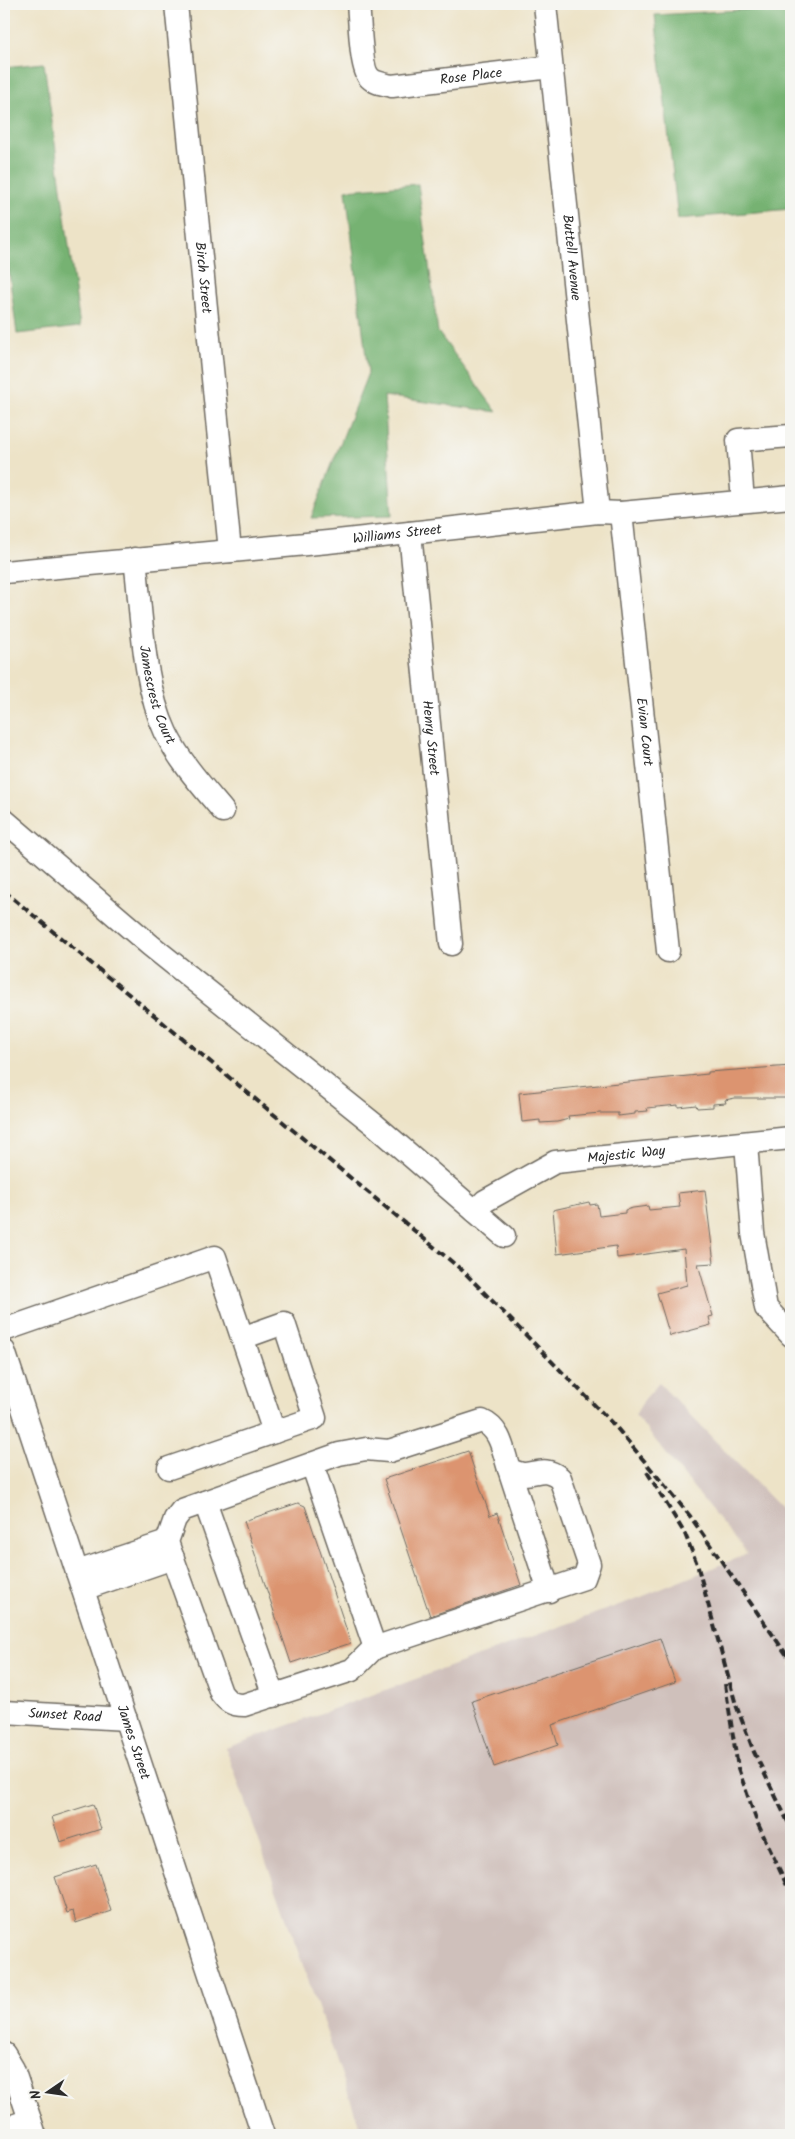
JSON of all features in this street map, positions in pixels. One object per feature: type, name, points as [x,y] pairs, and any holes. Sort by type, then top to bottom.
[{"type":"street","name":"Birch Street","points":[[176,4],[230,551]]},
{"type":"street","name":"Rose Place","points":[[358,4],[364,66],[368,77],[379,83],[392,86],[551,67]]},
{"type":"street","name":"Buttell Avenue","points":[[545,4],[598,512]]},
{"type":"street","points":[[743,501],[738,440],[791,436]]},
{"type":"street","name":"Williams Street","points":[[4,572],[410,533],[598,512],[621,513],[791,497]]},
{"type":"street","name":"Evian Court","points":[[621,513],[668,951]]},
{"type":"street","name":"Henry Street","points":[[410,533],[452,944]]},
{"type":"street","name":"Jamescrest Court","points":[[135,560],[150,690],[166,733],[190,773],[223,811]]},
{"type":"street","points":[[4,820],[150,945],[375,1125],[504,1236]]},
{"type":"street","name":"Majestic Way","points":[[475,1211],[485,1201],[555,1162],[791,1138]]},
{"type":"street","points":[[746,1143],[753,1233],[766,1308],[791,1336]]},
{"type":"street","points":[[4,1330],[215,1257],[274,1432]]},
{"type":"street","points":[[169,1468],[315,1418],[284,1323],[242,1338]]},
{"type":"street","name":"James Street","points":[[4,1351],[264,2135]]},
{"type":"street","points":[[509,1469],[518,1475],[527,1475],[544,1470],[552,1472],[560,1478],[589,1564],[584,1578],[549,1591],[375,1648],[352,1670],[244,1705],[234,1705],[227,1701],[221,1692],[170,1550],[175,1519],[182,1510],[348,1452],[389,1450],[482,1420],[497,1431],[509,1469],[549,1591]]},
{"type":"street","points":[[312,1464],[375,1648]]},
{"type":"street","points":[[205,1502],[274,1696]]},
{"type":"street","points":[[80,1581],[170,1550]]},
{"type":"street","name":"Sunset Road","points":[[4,1712],[126,1719]]},
{"type":"street","points":[[4,2054],[13,2069],[33,2128],[4,2128]]},
{"type":"shaded area","points":[[659,1383],[791,1519],[791,2135],[363,2135],[226,1748],[641,1597],[747,1554],[635,1415],[644,1400]]},
{"type":"green space","points":[[791,7],[791,209],[678,219],[655,15]]},
{"type":"green space","points":[[44,63],[80,327],[17,334],[4,234],[4,161],[6,160],[4,67]]},
{"type":"green space","points":[[418,184],[438,332],[497,412],[384,396],[392,516],[311,518],[368,373],[346,190]]},
{"type":"building","points":[[791,1066],[791,1098],[735,1098],[725,1100],[726,1103],[713,1104],[713,1107],[697,1108],[696,1105],[678,1107],[678,1105],[647,1108],[648,1111],[618,1116],[618,1113],[600,1113],[568,1116],[569,1119],[557,1122],[540,1123],[540,1120],[522,1122],[519,1093],[708,1074],[708,1072]]},
{"type":"building","points":[[705,1190],[714,1263],[698,1264],[713,1316],[709,1317],[711,1325],[670,1336],[657,1293],[687,1285],[684,1249],[617,1258],[616,1246],[557,1254],[553,1210],[589,1202],[590,1205],[597,1204],[599,1216],[625,1213],[625,1210],[648,1206],[649,1210],[680,1207],[678,1193]]},
{"type":"building","points":[[468,1451],[490,1516],[497,1513],[521,1585],[430,1616],[384,1479]]},
{"type":"building","points":[[298,1503],[305,1506],[351,1643],[291,1663],[244,1521]]},
{"type":"building","points":[[660,1638],[675,1682],[552,1725],[558,1745],[494,1767],[472,1701]]},
{"type":"building","points":[[93,1804],[101,1829],[60,1842],[52,1817]]},
{"type":"building","points":[[96,1864],[111,1911],[76,1923],[73,1911],[67,1913],[55,1877]]},
{"type":"railway","points":[[4,891],[463,1271],[616,1427],[690,1516],[791,1661]]},
{"type":"railway","points":[[647,1472],[685,1534],[697,1564],[736,1705],[754,1752],[791,1828]]},
{"type":"railway","points":[[725,1684],[738,1768],[757,1822],[791,1894]]}]
